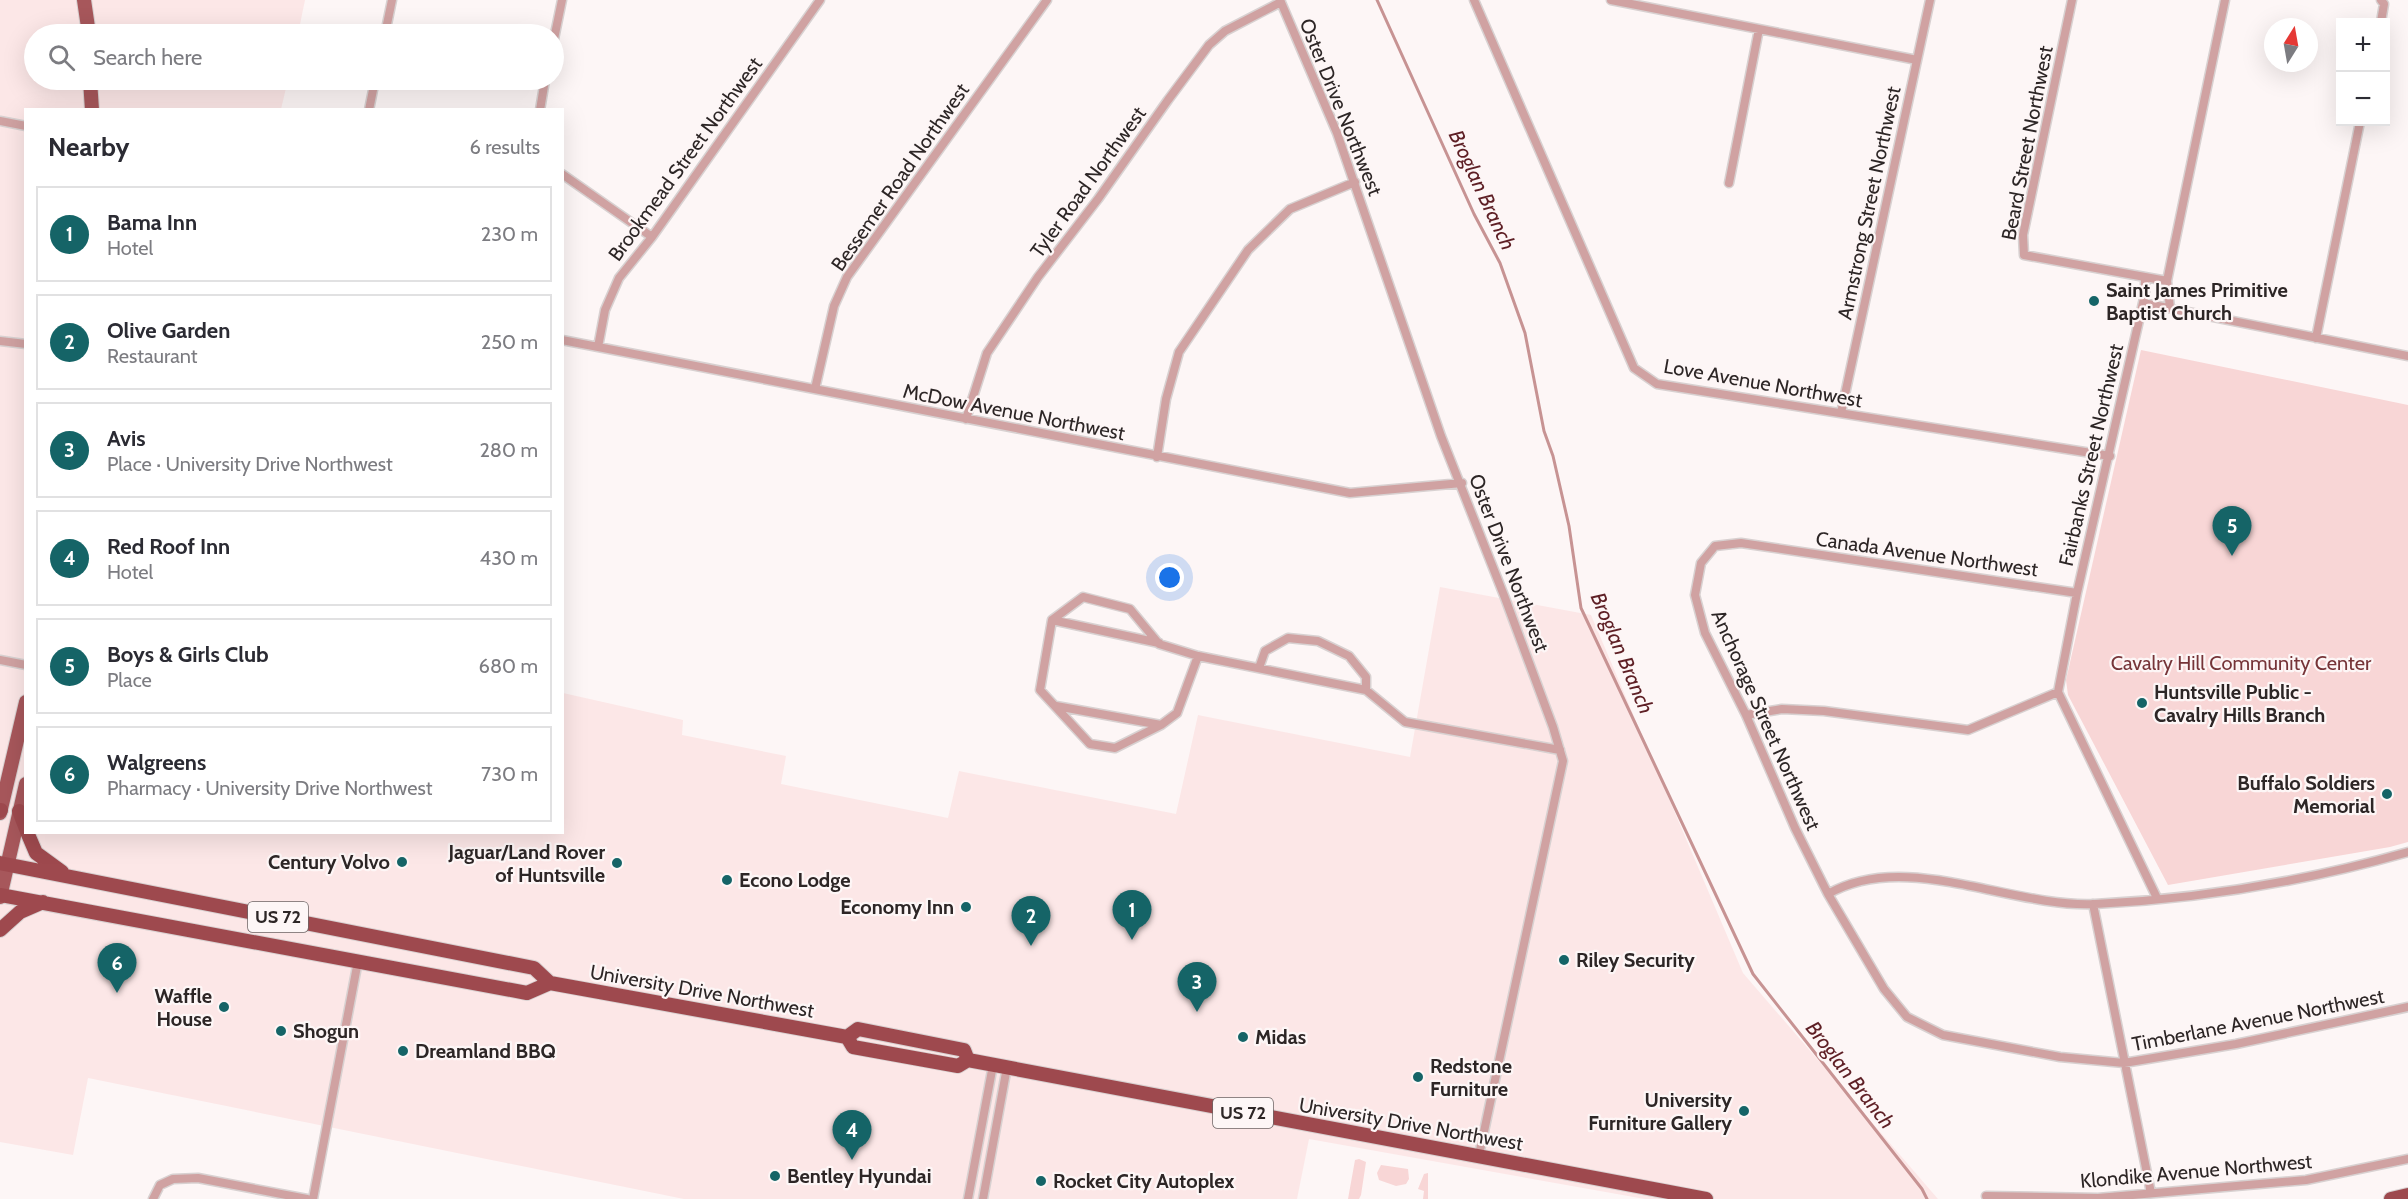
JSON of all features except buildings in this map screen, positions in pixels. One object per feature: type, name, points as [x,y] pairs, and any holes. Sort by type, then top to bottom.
[{"type":"highway","points":[[19,811],[24,825]]},
{"type":"highway","points":[[27,834],[36,853],[66,876]]},
{"type":"highway","name":"University Drive Northwest","points":[[4,864],[534,968],[550,983],[847,1037],[858,1029],[964,1050],[968,1060],[1091,1085],[1479,1155],[1706,1199]]},
{"type":"highway","name":"University Drive Northwest","points":[[0,896],[44,902],[527,993],[550,983]]},
{"type":"highway","points":[[0,930],[20,912],[44,902]]},
{"type":"highway","points":[[2391,1199],[2408,1195]]},
{"type":"main road","points":[[84,0],[88,24]]},
{"type":"main road","points":[[91,90],[92,108]]},
{"type":"main road","points":[[0,811],[24,710]]},
{"type":"main road","points":[[0,896],[4,864],[24,792]]},
{"type":"street","points":[[387,24],[392,0]]},
{"type":"street","points":[[557,24],[562,0]]},
{"type":"street","name":"Brookmead Street Northwest","points":[[598,347],[605,310],[619,278],[652,237],[820,0]]},
{"type":"street","name":"Bessemer Road Northwest","points":[[815,389],[828,325],[848,277],[1047,0]]},
{"type":"street","name":"Love Avenue Northwest","points":[[1474,0],[1634,368],[1657,384],[2110,456]]},
{"type":"street","points":[[1611,0],[1917,60]]},
{"type":"street","name":"Armstrong Street Northwest","points":[[1841,413],[1930,0]]},
{"type":"street","name":"Beard Street Northwest","points":[[2072,0],[2023,235],[2024,255],[2167,280]]},
{"type":"street","points":[[2170,308],[2167,280],[2225,0]]},
{"type":"street","points":[[2381,0],[2384,4],[2382,18]]},
{"type":"street","name":"Oster Drive Northwest","points":[[1281,1],[1355,182],[1441,435],[1462,483],[1563,761],[1479,1155]]},
{"type":"street","name":"Tyler Road Northwest","points":[[966,418],[987,353],[1038,278],[1098,199],[1188,72],[1209,45],[1225,31],[1281,1]]},
{"type":"street","points":[[1729,183],[1759,29]]},
{"type":"street","points":[[369,108],[373,90]]},
{"type":"street","points":[[540,108],[543,90]]},
{"type":"street","points":[[0,122],[24,126]]},
{"type":"street","points":[[2316,338],[2359,126]]},
{"type":"street","points":[[564,175],[652,237]]},
{"type":"street","points":[[1157,457],[1166,399],[1179,352],[1248,250],[1290,209],[1355,182]]},
{"type":"street","name":"Fairbanks Street Northwest","points":[[2058,692],[2077,593],[2143,303],[2145,277]]},
{"type":"street","points":[[2143,303],[2408,356]]},
{"type":"street","name":"McDow Avenue Northwest","points":[[564,340],[1350,493],[1462,483]]},
{"type":"street","points":[[0,341],[24,344]]},
{"type":"street","name":"Anchorage Street Northwest","points":[[1773,548],[1741,543],[1715,546],[1701,563],[1695,595],[1705,633],[1746,715],[1795,828],[1828,894]]},
{"type":"street","name":"Canada Avenue Northwest","points":[[1773,548],[2077,593]]},
{"type":"street","points":[[1159,644],[1130,609],[1083,597],[1053,620],[1040,690],[1090,744],[1115,748],[1161,725],[1177,713],[1198,656]]},
{"type":"street","points":[[1053,620],[1159,644],[1198,656],[1366,690],[1405,722],[1560,750]]},
{"type":"street","points":[[1259,668],[1265,651],[1288,638],[1318,641],[1349,656],[1366,677],[1366,690]]},
{"type":"street","points":[[0,660],[24,664]]},
{"type":"street","points":[[1746,715],[1782,709],[1824,711],[1968,730],[2058,692],[2157,898]]},
{"type":"street","points":[[1055,706],[1161,725]]},
{"type":"street","points":[[1828,894],[1846,884],[1882,876],[1931,880],[2045,901],[2093,904],[2200,896],[2331,873],[2407,855]]},
{"type":"street","name":"Timberlane Avenue Northwest","points":[[1828,894],[1884,989],[1907,1017],[1943,1035],[2060,1057],[2124,1063],[2236,1044],[2408,1007]]},
{"type":"street","points":[[2093,904],[2151,1193]]},
{"type":"street","points":[[314,1199],[358,961]]},
{"type":"street","points":[[968,1199],[1000,1066]]},
{"type":"street","points":[[982,1199],[1000,1066]]},
{"type":"street","name":"Klondike Avenue Northwest","points":[[1986,1196],[2098,1198],[2306,1180],[2408,1159]]},
{"type":"street","points":[[153,1199],[160,1185],[173,1179],[198,1178],[307,1199]]},
{"type":"shaded area","points":[[0,0],[305,0],[300,24],[24,24],[24,90],[286,90],[281,108],[24,108],[24,834],[564,834],[564,693],[683,720],[682,735],[786,756],[781,784],[948,818],[959,771],[1176,814],[1198,715],[1410,757],[1440,587],[1591,615],[1743,973],[1938,1199],[1645,1199],[1309,1139],[1297,1199],[684,1199],[88,1078],[73,1155],[0,1142]]},
{"type":"green space","name":"Cavalry Hill Community Center","points":[[2141,350],[2408,405],[2408,842],[2168,885],[2068,695],[2066,680]]},
{"type":"green space","points":[[1355,1160],[1366,1162],[1361,1195],[1359,1199],[1348,1199]]},
{"type":"green space","points":[[1381,1165],[1408,1169],[1409,1179],[1406,1184],[1396,1186],[1379,1180],[1377,1173]]},
{"type":"green space","points":[[1428,1173],[1428,1199],[1423,1199],[1424,1191],[1418,1189],[1424,1174]]},
{"type":"waterway","name":"Broglan Branch","points":[[1377,0],[1474,214],[1500,263],[1525,333],[1544,431],[1553,456],[1569,526],[1581,608],[1753,974],[1922,1189],[1927,1199]]},
{"type":"place","name":"Saint James Primitive Baptist Church","points":[[2094,301]]},
{"type":"place","name":"Boys & Girls Club","points":[[2232,556]]},
{"type":"place","name":"Huntsville Public - Cavalry Hills Branch","points":[[2142,703]]},
{"type":"place","name":"Buffalo Soldiers Memorial","points":[[2387,794]]},
{"type":"place","name":"Century Volvo","points":[[402,862]]},
{"type":"place","name":"Jaguar/Land Rover of Huntsville","points":[[617,863]]},
{"type":"place","name":"Econo Lodge","points":[[727,880]]},
{"type":"place","name":"Economy Inn","points":[[966,907]]},
{"type":"place","name":"Bama Inn","points":[[1132,940]]},
{"type":"place","name":"Olive Garden","points":[[1031,946]]},
{"type":"place","name":"Riley Security","points":[[1564,960]]},
{"type":"place","name":"Walgreens","points":[[117,993]]},
{"type":"place","name":"Waffle House","points":[[224,1007]]},
{"type":"place","name":"Avis","points":[[1197,1012]]},
{"type":"place","name":"Shogun","points":[[281,1031]]},
{"type":"place","name":"Midas","points":[[1243,1037]]},
{"type":"place","name":"Dreamland BBQ","points":[[403,1051]]},
{"type":"place","name":"Redstone Furniture","points":[[1418,1077]]},
{"type":"place","name":"University Furniture Gallery","points":[[1744,1111]]},
{"type":"place","name":"Red Roof Inn","points":[[852,1160]]},
{"type":"place","name":"Bentley Hyundai","points":[[775,1176]]},
{"type":"place","name":"Rocket City Autoplex","points":[[1041,1181]]}]
